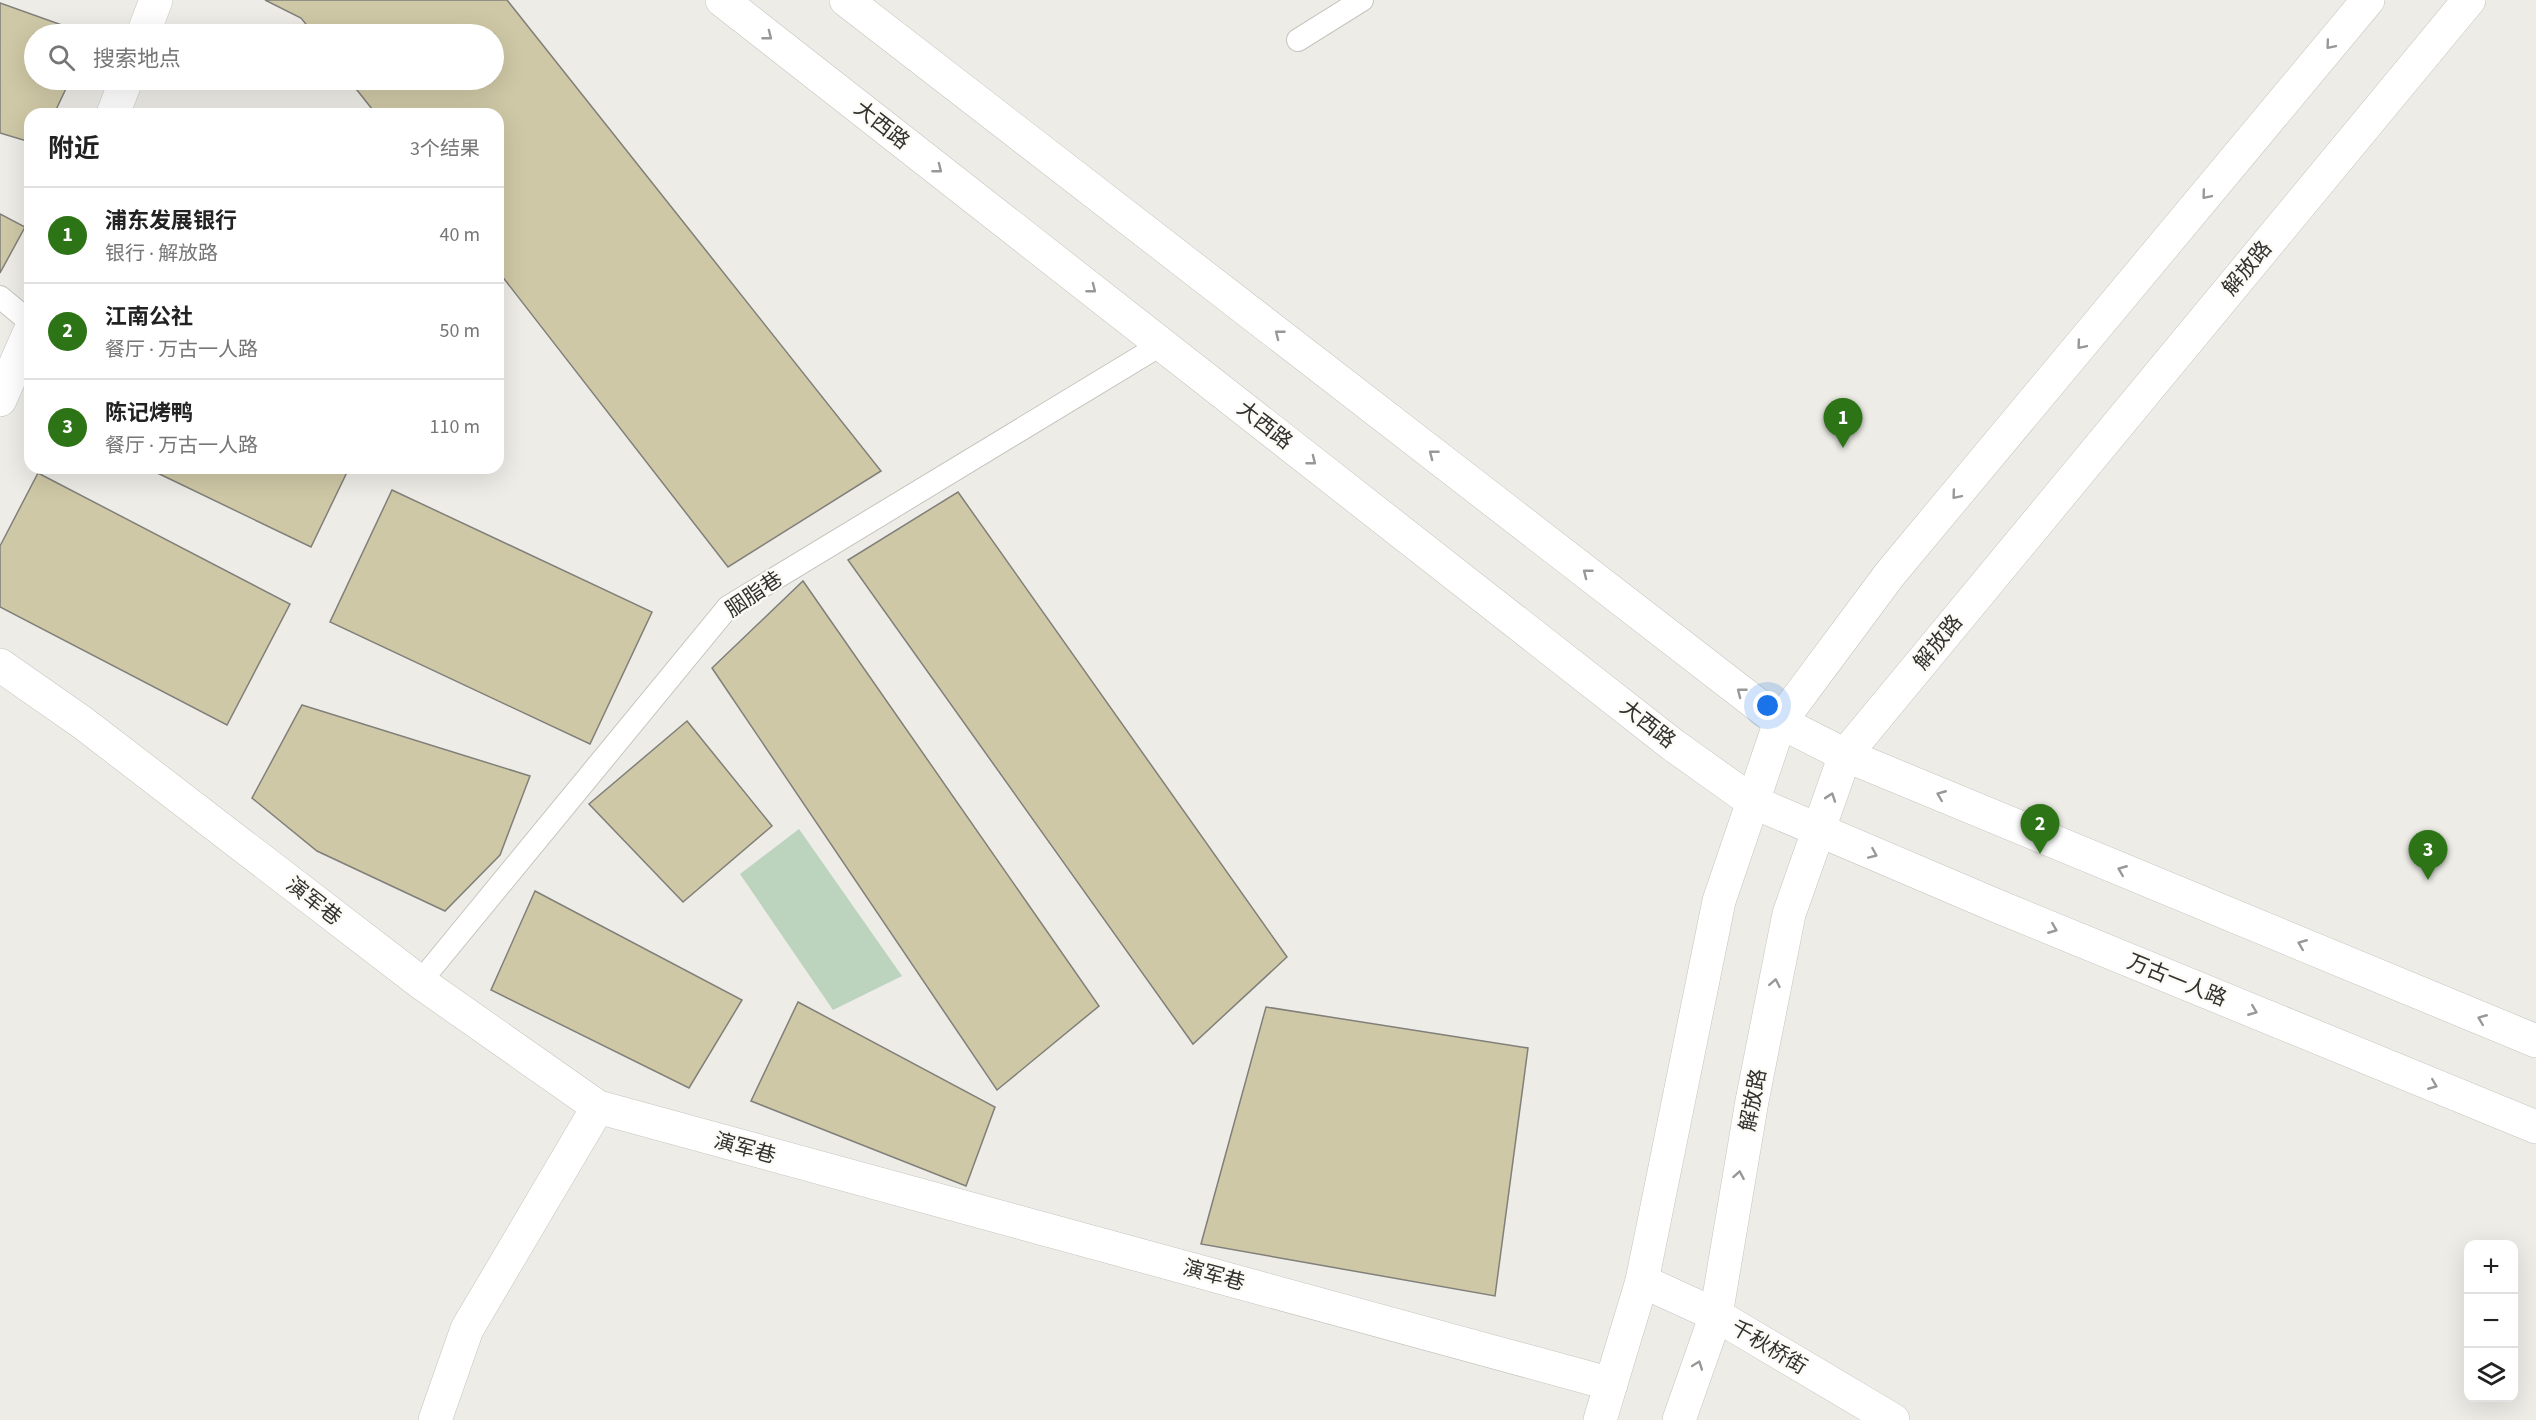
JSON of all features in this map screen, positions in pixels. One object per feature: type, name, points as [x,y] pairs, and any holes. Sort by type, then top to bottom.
[{"type":"street","points":[[147,24],[156,0]]},
{"type":"street","name":"大西路","points":[[722,0],[1664,738],[1753,802],[1819,831]]},
{"type":"street","points":[[846,0],[1780,722],[1845,755],[2536,1041]]},
{"type":"street","points":[[1600,1420],[1642,1281],[1719,901],[1780,722],[1890,573],[2368,0]]},
{"type":"street","name":"解放路","points":[[1679,1420],[1716,1315],[1752,1101],[1790,914],[1845,755],[2469,0]]},
{"type":"street","points":[[114,108],[122,90]]},
{"type":"street","points":[[0,400],[24,345]]},
{"type":"street","name":"演军巷","points":[[0,665],[83,723],[420,982],[598,1107],[1611,1384]]},
{"type":"street","name":"万古一人路","points":[[1819,831],[2536,1127]]},
{"type":"street","points":[[435,1420],[467,1329],[598,1107]]},
{"type":"street","name":"千秋桥街","points":[[1642,1281],[1716,1315],[1893,1420]]},
{"type":"lane","points":[[1298,40],[1362,0]]},
{"type":"lane","points":[[0,297],[24,317]]},
{"type":"lane","name":"胭脂巷","points":[[420,982],[728,607],[1162,344]]},
{"type":"green space","points":[[799,829],[902,976],[833,1010],[740,874]]},
{"type":"building","points":[[265,0],[507,0],[881,471],[728,567],[504,279],[504,108],[371,108],[357,90],[504,90],[504,24],[306,24],[301,18]]},
{"type":"building","points":[[0,3],[59,24],[24,24],[24,90],[65,90],[57,108],[24,108],[24,140],[0,133]]},
{"type":"building","points":[[0,214],[24,226],[24,229],[0,273]]},
{"type":"building","points":[[37,474],[40,474],[290,604],[227,725],[0,607],[0,546]]},
{"type":"building","points":[[159,474],[346,474],[311,547]]},
{"type":"building","points":[[392,490],[652,612],[590,744],[330,622]]},
{"type":"building","points":[[958,492],[1287,957],[1193,1044],[848,560]]},
{"type":"building","points":[[803,581],[1099,1006],[997,1090],[712,668]]},
{"type":"building","points":[[302,705],[530,776],[500,855],[445,911],[317,851],[252,798]]},
{"type":"building","points":[[687,721],[772,826],[683,902],[589,804]]},
{"type":"building","points":[[535,891],[742,1000],[689,1088],[491,990]]},
{"type":"building","points":[[798,1002],[995,1107],[966,1186],[751,1101]]},
{"type":"building","points":[[1266,1007],[1528,1048],[1495,1296],[1201,1244]]},
{"type":"place","name":"浦东发展银行","points":[[1843,448]]},
{"type":"place","name":"江南公社","points":[[2040,854]]},
{"type":"place","name":"陈记烤鸭","points":[[2428,880]]}]
